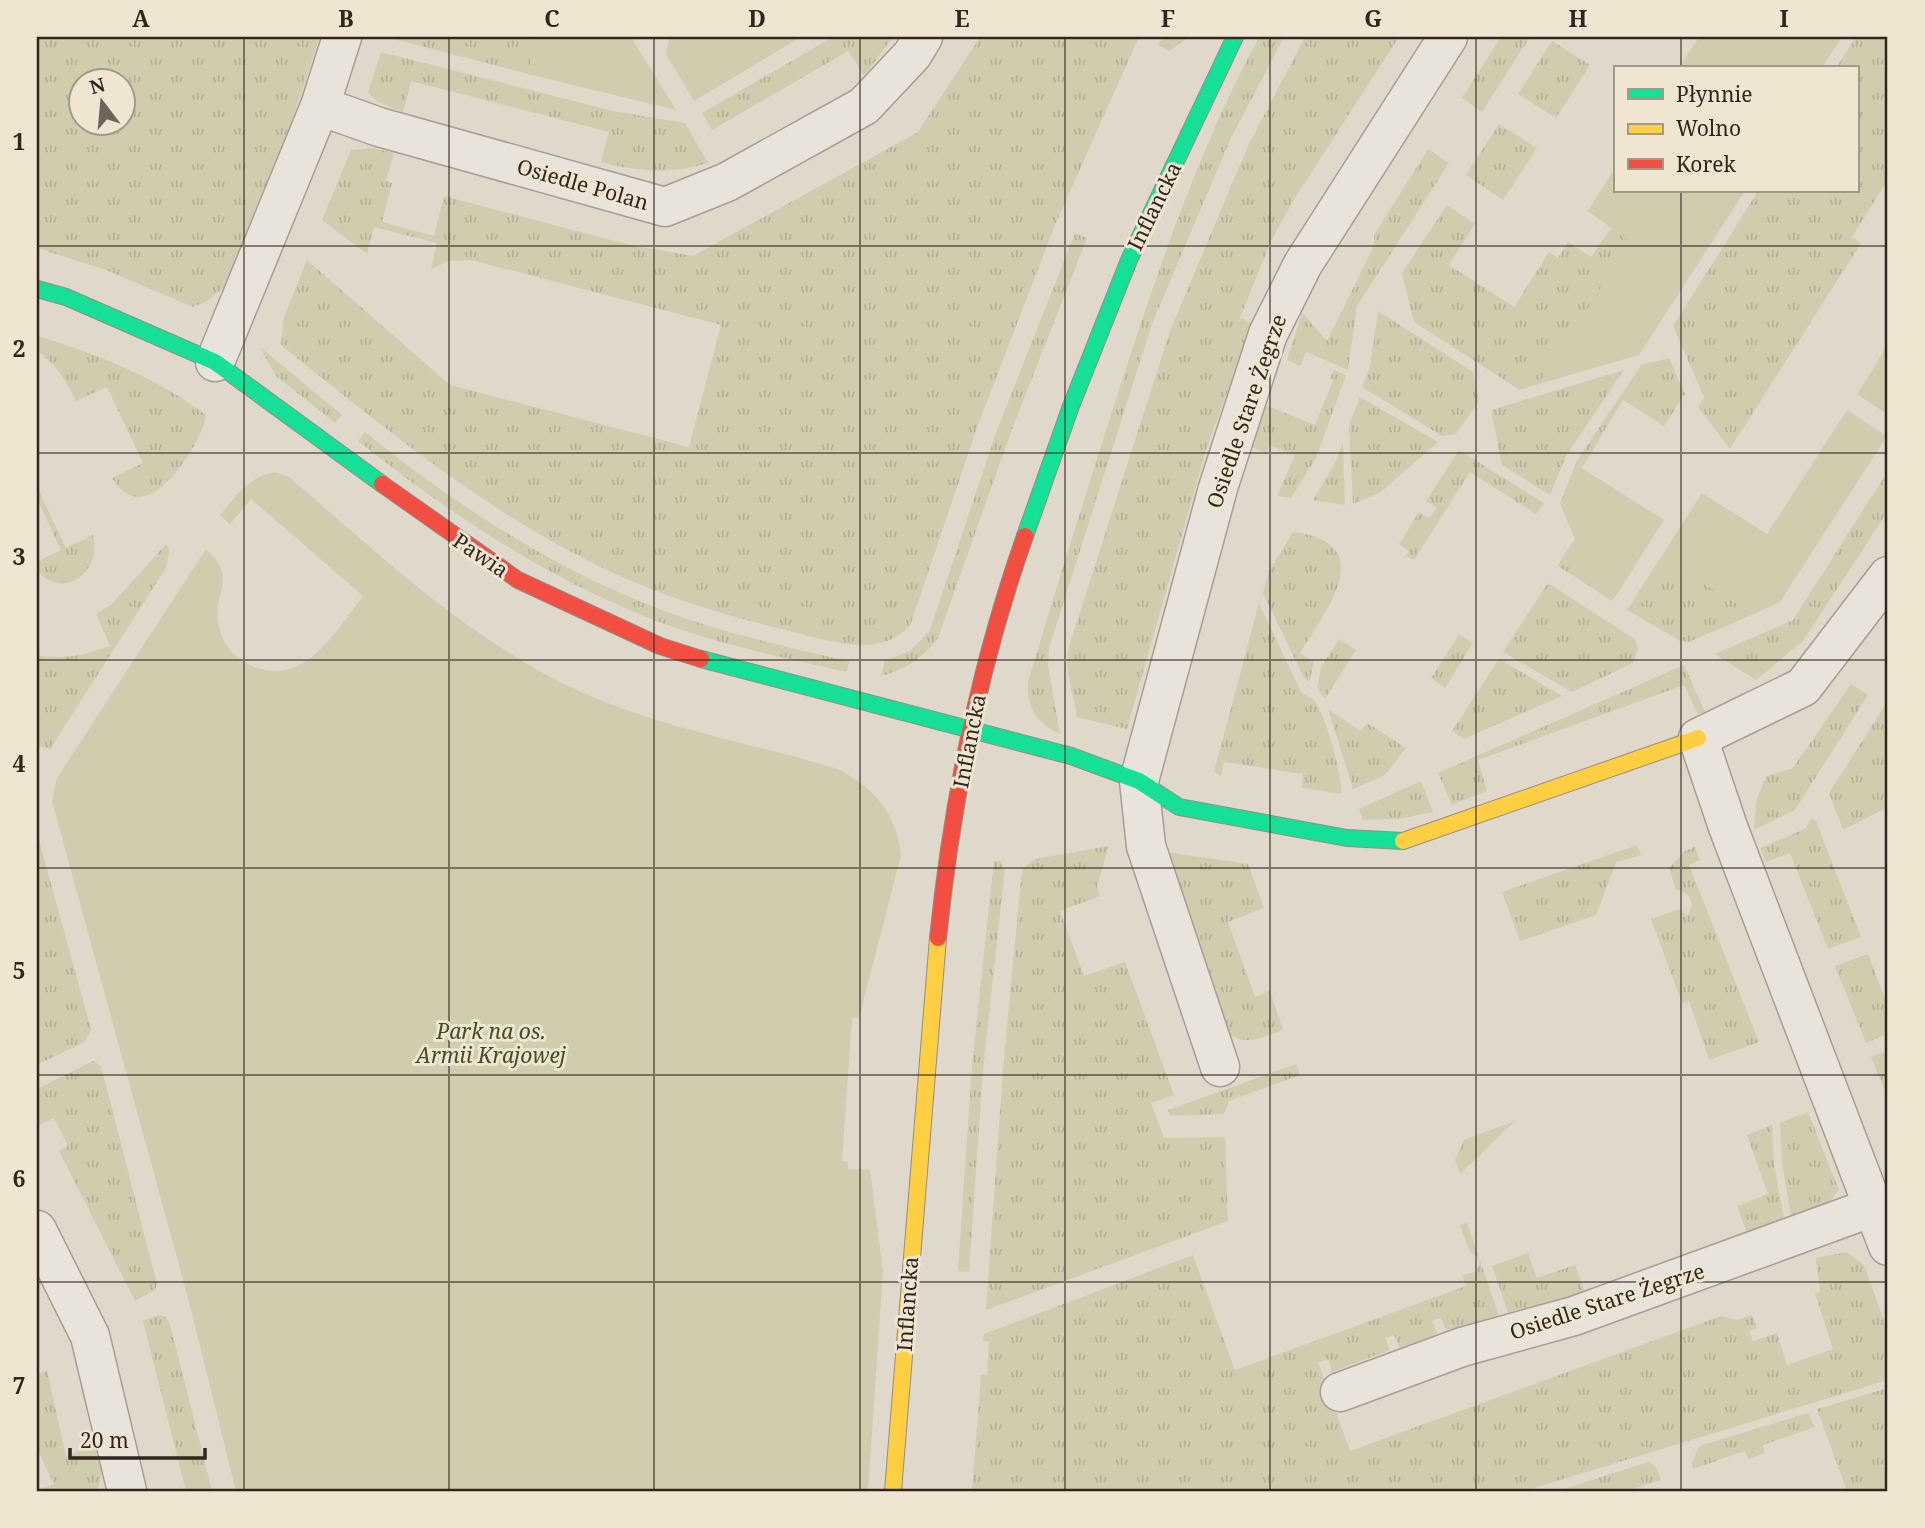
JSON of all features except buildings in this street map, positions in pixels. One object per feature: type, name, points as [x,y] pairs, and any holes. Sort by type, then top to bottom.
[{"type":"street","points":[[215,362],[320,106],[342,37]]},
{"type":"street","name":"Osiedle Polan","points":[[320,106],[379,127],[665,207],[727,182],[864,106],[912,55],[923,37]]},
{"type":"street","name":"Inflancka","points":[[893,1491],[935,976],[951,835],[969,729],[998,612],[1071,406],[1129,260],[1235,37]]},
{"type":"street","name":"Osiedle Stare Żegrze","points":[[1220,1067],[1146,846],[1139,781],[1217,488],[1268,334],[1309,255],[1448,37]]},
{"type":"street","name":"Pawia","points":[[37,289],[66,297],[215,362],[454,538],[518,580],[551,596],[660,646],[727,667],[969,729]]},
{"type":"street","points":[[969,729],[1071,756],[1139,781],[1179,807],[1347,838],[1406,841],[1698,738],[1803,687],[1888,576]]},
{"type":"street","points":[[1698,738],[1728,827],[1888,1246]]},
{"type":"street","name":"Osiedle Stare Żegrze","points":[[1339,1392],[1462,1347],[1574,1316],[1873,1207]]},
{"type":"street","points":[[37,1230],[90,1336],[127,1491]]},
{"type":"green space","points":[[37,37],[320,37],[267,194],[232,280],[208,301],[193,307],[106,270],[37,248]]},
{"type":"green space","points":[[386,37],[536,37],[528,74]]},
{"type":"green space","points":[[536,37],[631,37],[676,110],[528,74]]},
{"type":"green space","points":[[669,37],[801,37],[694,101],[666,54]]},
{"type":"green space","points":[[833,37],[893,37],[864,76],[848,51],[712,130],[702,113]]},
{"type":"green space","points":[[980,37],[1139,37],[1055,225],[979,422],[910,626],[897,636],[868,645],[820,639],[700,606],[613,573],[524,525],[482,498],[400,439],[281,345],[284,317],[307,260],[450,385],[689,447],[721,325],[471,260],[449,261],[431,269],[437,243],[374,227],[367,254],[322,220],[351,150],[373,148],[394,153],[386,181],[392,183],[382,222],[434,236],[444,196],[630,245],[693,256],[918,132]]},
{"type":"green space","points":[[1163,37],[1189,37],[1169,51],[1158,45]]},
{"type":"green space","points":[[1259,37],[1284,37],[1230,140],[1152,324],[1049,648],[1048,665],[1060,734],[1045,725],[1035,714],[1029,700],[1028,682],[1128,362],[1171,237],[1220,116]]},
{"type":"green space","points":[[1305,37],[1399,37],[1293,201],[1271,241],[1240,318],[1253,323],[1206,450],[1127,729],[1077,717],[1067,667],[1068,650],[1170,331],[1248,146]]},
{"type":"green space","points":[[1501,37],[1530,37],[1482,112],[1462,98]]},
{"type":"green space","points":[[1699,37],[1842,37],[1823,66],[1680,66]]},
{"type":"green space","points":[[1856,37],[1888,37],[1888,180],[1852,237],[1861,243],[1730,449],[1698,407],[1704,397],[1673,326],[1757,192],[1858,192],[1858,66],[1837,66]]},
{"type":"green space","points":[[1552,41],[1590,65],[1556,118],[1518,94]]},
{"type":"green space","points":[[381,52],[613,111],[685,123],[708,163],[681,169],[654,170],[601,162],[609,132],[411,81],[403,112],[378,102],[368,92]]},
{"type":"green space","points":[[1499,124],[1537,148],[1503,200],[1466,175]]},
{"type":"green space","points":[[1428,149],[1449,163],[1357,306],[1348,370],[1306,352],[1300,366],[1287,360],[1302,313],[1327,341],[1374,246],[1374,235]]},
{"type":"green space","points":[[1614,170],[1614,192],[1744,192],[1639,355],[1539,384],[1630,242],[1588,211]]},
{"type":"green space","points":[[1447,205],[1475,224],[1449,265],[1514,307],[1549,252],[1558,258],[1568,242],[1591,257],[1611,228],[1631,242],[1539,384],[1520,390],[1414,322],[1402,273]]},
{"type":"green space","points":[[1075,233],[1087,238],[1011,432],[938,638],[913,662],[881,676],[885,661],[911,650],[930,630],[997,430]]},
{"type":"green space","points":[[1378,311],[1473,372],[1479,401],[1456,434],[1442,436],[1362,387],[1370,366]]},
{"type":"green space","points":[[37,336],[81,350],[147,378],[206,415],[191,452],[160,488],[149,495],[134,497],[117,485],[112,478],[143,463],[107,387],[76,401],[60,373],[37,351]]},
{"type":"green space","points":[[1888,345],[1888,415],[1857,394]]},
{"type":"green space","points":[[260,347],[342,415],[335,423],[275,375]]},
{"type":"green space","points":[[1669,358],[1685,394],[1664,426],[1623,400],[1560,504],[1576,462],[1641,365]]},
{"type":"green space","points":[[1334,370],[1346,375],[1316,458],[1291,498],[1277,496],[1295,455],[1269,445],[1266,453],[1251,447],[1266,405],[1315,425],[1333,380],[1330,378]]},
{"type":"green space","points":[[1624,370],[1566,456],[1550,495],[1502,465],[1491,410]]},
{"type":"green space","points":[[1360,397],[1438,442],[1381,492],[1353,504],[1349,425]]},
{"type":"green space","points":[[1847,410],[1887,436],[1780,602],[1754,614],[1661,557],[1702,493],[1767,534]]},
{"type":"green space","points":[[365,432],[440,489],[519,541],[603,585],[690,620],[849,661],[847,672],[688,632],[600,597],[515,551],[434,498],[358,441]]},
{"type":"green space","points":[[1343,442],[1345,505],[1313,500],[1335,463]]},
{"type":"green space","points":[[1459,450],[1544,503],[1536,514],[1470,472],[1414,560],[1406,556],[1409,551],[1399,544],[1419,512],[1429,518],[1437,508],[1426,501]]},
{"type":"green space","points":[[1580,467],[1664,520],[1617,594],[1562,558],[1575,539],[1560,504]]},
{"type":"green space","points":[[1888,471],[1888,511],[1803,641],[1756,680],[1715,654],[1793,620]]},
{"type":"green space","name":"Park na os. Armii Krajowej","points":[[276,472],[289,477],[433,599],[510,653],[551,677],[593,697],[653,719],[838,769],[873,794],[889,815],[901,855],[859,1018],[852,1018],[842,1161],[848,1162],[848,1169],[870,1170],[883,1271],[868,1491],[236,1491],[188,1298],[52,801],[57,778],[206,549],[216,560],[223,578],[218,615],[223,640],[231,651],[252,666],[271,671],[288,669],[303,663],[330,640],[363,596],[251,499],[230,524],[220,515],[251,482]]},
{"type":"green space","points":[[37,487],[66,548],[93,535],[95,548],[87,571],[69,583],[47,579],[37,570],[37,562],[61,550],[37,499]]},
{"type":"green space","points":[[1293,532],[1320,539],[1335,550],[1341,564],[1332,599],[1300,653],[1314,663],[1309,682],[1304,678],[1263,593],[1269,571]]},
{"type":"green space","points":[[167,543],[169,551],[166,568],[50,749],[37,746],[37,655],[74,656],[110,646],[96,614],[112,604]]},
{"type":"green space","points":[[1661,557],[1754,614],[1689,642],[1680,641],[1627,610]]},
{"type":"green space","points":[[1562,558],[1617,594],[1612,601],[1558,566]]},
{"type":"green space","points":[[1548,583],[1636,640],[1638,649],[1633,663],[1572,692],[1503,652]]},
{"type":"green space","points":[[1259,603],[1301,692],[1311,698],[1320,710],[1336,761],[1341,794],[1302,788],[1303,774],[1224,762],[1221,776],[1214,772]]},
{"type":"green space","points":[[1459,634],[1473,643],[1445,688],[1431,678]]},
{"type":"green space","points":[[1339,639],[1356,650],[1325,699],[1317,688],[1321,667]]},
{"type":"green space","points":[[1499,659],[1562,696],[1464,739],[1452,731]]},
{"type":"green space","points":[[1684,665],[1705,712],[1698,714],[1684,685],[1478,760],[1487,791],[1452,805],[1438,773]]},
{"type":"green space","points":[[1851,684],[1868,695],[1795,810],[1754,830],[1756,802],[1766,776],[1793,768]]},
{"type":"green space","points":[[1885,705],[1888,707],[1888,743],[1885,748],[1888,750],[1888,807],[1843,830],[1829,793]]},
{"type":"green space","points":[[1328,709],[1361,731],[1367,723],[1406,748],[1385,775],[1353,789]]},
{"type":"green space","points":[[1421,781],[1433,812],[1398,819],[1363,820],[1359,809]]},
{"type":"green space","points":[[1812,818],[1816,821],[1861,937],[1828,949],[1790,853],[1766,862],[1760,848],[1805,829]]},
{"type":"green space","points":[[37,833],[91,1029],[85,1042],[37,1065]]},
{"type":"green space","points":[[1637,845],[1641,855],[1616,862],[1596,915],[1520,941],[1502,892]]},
{"type":"green space","points":[[1109,846],[1097,886],[1100,896],[1060,911],[1084,976],[1125,962],[1174,1095],[1151,1103],[1164,1138],[1225,1137],[1228,1221],[986,1310],[1003,1069],[1022,869],[1035,859]]},
{"type":"green space","points":[[1695,847],[1700,860],[1689,865],[1759,1042],[1709,1060],[1689,1001],[1682,1003],[1651,919],[1679,909],[1687,916],[1690,912],[1690,899],[1685,893],[1676,890],[1669,868],[1685,851]]},
{"type":"green space","points":[[1160,851],[1248,864],[1264,908],[1228,922],[1255,997],[1270,991],[1283,1030],[1245,1040],[1223,1030]]},
{"type":"green space","points":[[994,861],[1000,861],[1005,869],[983,1070],[969,1272],[958,1271],[972,1065]]},
{"type":"green space","points":[[1868,954],[1888,1007],[1888,1034],[1866,1043],[1835,966]]},
{"type":"green space","points":[[1888,1050],[1888,1098],[1871,1057]]},
{"type":"green space","points":[[93,1061],[101,1066],[157,1284],[155,1290],[135,1301],[59,1151],[68,1146],[54,1118],[37,1126],[37,1089]]},
{"type":"green space","points":[[1296,1064],[1300,1075],[1229,1101],[1224,1114],[1170,1116],[1168,1110]]},
{"type":"green space","points":[[1808,1112],[1839,1190],[1823,1209],[1792,1222],[1782,1163],[1780,1123]]},
{"type":"green space","points":[[1515,1121],[1460,1174],[1455,1160],[1464,1140]]},
{"type":"green space","points":[[1772,1125],[1774,1164],[1785,1225],[1749,1238],[1737,1206],[1768,1194],[1747,1135]]},
{"type":"green space","points":[[1467,1223],[1500,1319],[1446,1330],[1441,1318],[1432,1321],[1437,1334],[1400,1348],[1394,1335],[1385,1338],[1390,1350],[1332,1372],[1328,1359],[1318,1362],[1350,1451],[1721,1316],[1737,1320],[1752,1315],[1757,1328],[1749,1331],[1753,1341],[1777,1333],[1787,1365],[1833,1349],[1815,1293],[1820,1292],[1816,1258],[1847,1252],[1864,1265],[1888,1332],[1888,1380],[1534,1488],[1532,1491],[972,1491],[981,1375],[987,1375],[989,1342],[983,1341],[984,1334],[1193,1255],[1235,1370],[1466,1286],[1462,1275],[1475,1272],[1480,1264],[1477,1256],[1470,1252],[1460,1225]]},
{"type":"green space","points":[[1528,1253],[1537,1278],[1575,1265],[1586,1297],[1510,1318],[1492,1266]]},
{"type":"green space","points":[[158,1315],[166,1317],[170,1324],[212,1491],[186,1491],[143,1321]]},
{"type":"green space","points":[[47,1370],[66,1457],[96,1443],[102,1475],[97,1491],[37,1491],[54,1484],[37,1449],[37,1375]]},
{"type":"green space","points":[[1888,1388],[1888,1491],[1847,1491],[1817,1409]]},
{"type":"green space","points":[[1808,1413],[1815,1427],[1763,1445],[1765,1453],[1748,1459],[1745,1451],[1693,1469],[1692,1463],[1699,1446]]},
{"type":"green space","points":[[1649,1462],[1656,1467],[1661,1480],[1627,1491],[1557,1491]]},
{"type":"traffic: fast","points":[[1025,536],[1071,406],[1129,260],[1235,37]]},
{"type":"traffic: fast","points":[[37,289],[66,297],[215,362],[382,484]]},
{"type":"traffic: fast","points":[[701,659],[1071,756],[1139,781],[1179,807],[1347,838],[1403,841]]},
{"type":"traffic: slow","points":[[1403,841],[1698,738]]},
{"type":"traffic: slow","points":[[893,1491],[938,938]]},
{"type":"traffic: jam","points":[[382,484],[518,580],[660,646],[701,659]]},
{"type":"traffic: jam","points":[[938,938],[951,836],[970,734],[994,634],[1025,536]]}]
